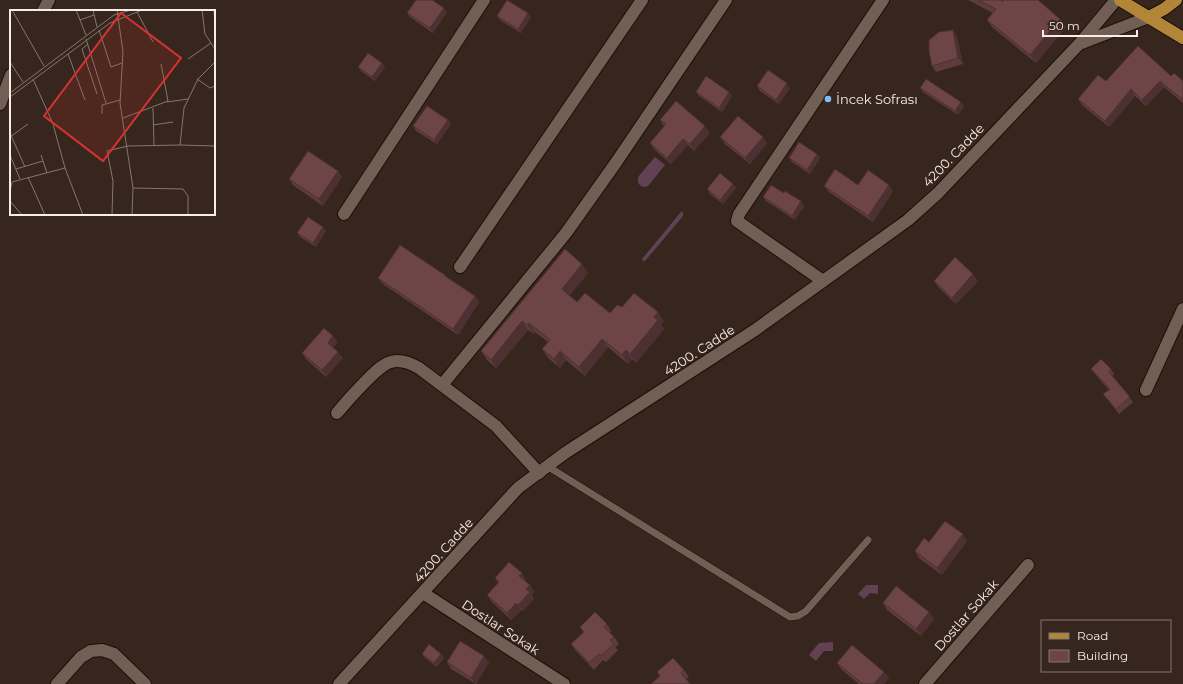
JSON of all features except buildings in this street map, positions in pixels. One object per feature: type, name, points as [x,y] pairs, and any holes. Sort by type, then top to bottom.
[{"type":"main road","points":[[1120,0],[1183,38]]},
{"type":"main road","points":[[1150,17],[1176,0]]},
{"type":"street","points":[[44,10],[49,0]]},
{"type":"street","points":[[344,214],[484,0]]},
{"type":"street","points":[[460,267],[642,0]]},
{"type":"street","points":[[442,385],[536,271],[575,221],[726,0]]},
{"type":"street","points":[[823,281],[737,221],[739,214],[883,0]]},
{"type":"street","name":"4200. Cadde","points":[[339,684],[518,488],[565,453],[755,330],[908,220],[938,193],[1080,44],[1116,0]]},
{"type":"street","points":[[1080,44],[1150,17]]},
{"type":"street","points":[[0,104],[10,78]]},
{"type":"street","points":[[1146,390],[1183,309]]},
{"type":"street","points":[[337,412],[381,366],[392,362],[405,362],[412,364],[442,385],[496,426],[517,448],[543,470]]},
{"type":"street","name":"Dostlar Sokak","points":[[925,684],[1028,565]]},
{"type":"street","name":"Dostlar Sokak","points":[[423,593],[564,684]]},
{"type":"street","points":[[58,684],[81,657],[91,651],[102,650],[114,654],[145,684]]},
{"type":"lane","points":[[543,470],[790,617],[798,616],[806,611],[868,540]]},
{"type":"shaded area","points":[[655,157],[665,165],[648,186],[642,187],[638,182],[638,177]]},
{"type":"shaded area","points":[[681,212],[683,212],[683,216],[645,261],[643,261],[642,259]]},
{"type":"shaded area","points":[[866,585],[878,585],[878,594],[870,593],[864,599],[858,594]]},
{"type":"shaded area","points":[[833,642],[833,651],[824,651],[816,661],[809,655],[819,643]]},
{"type":"place","name":"İncek Sofrası","points":[[828,99]]}]
